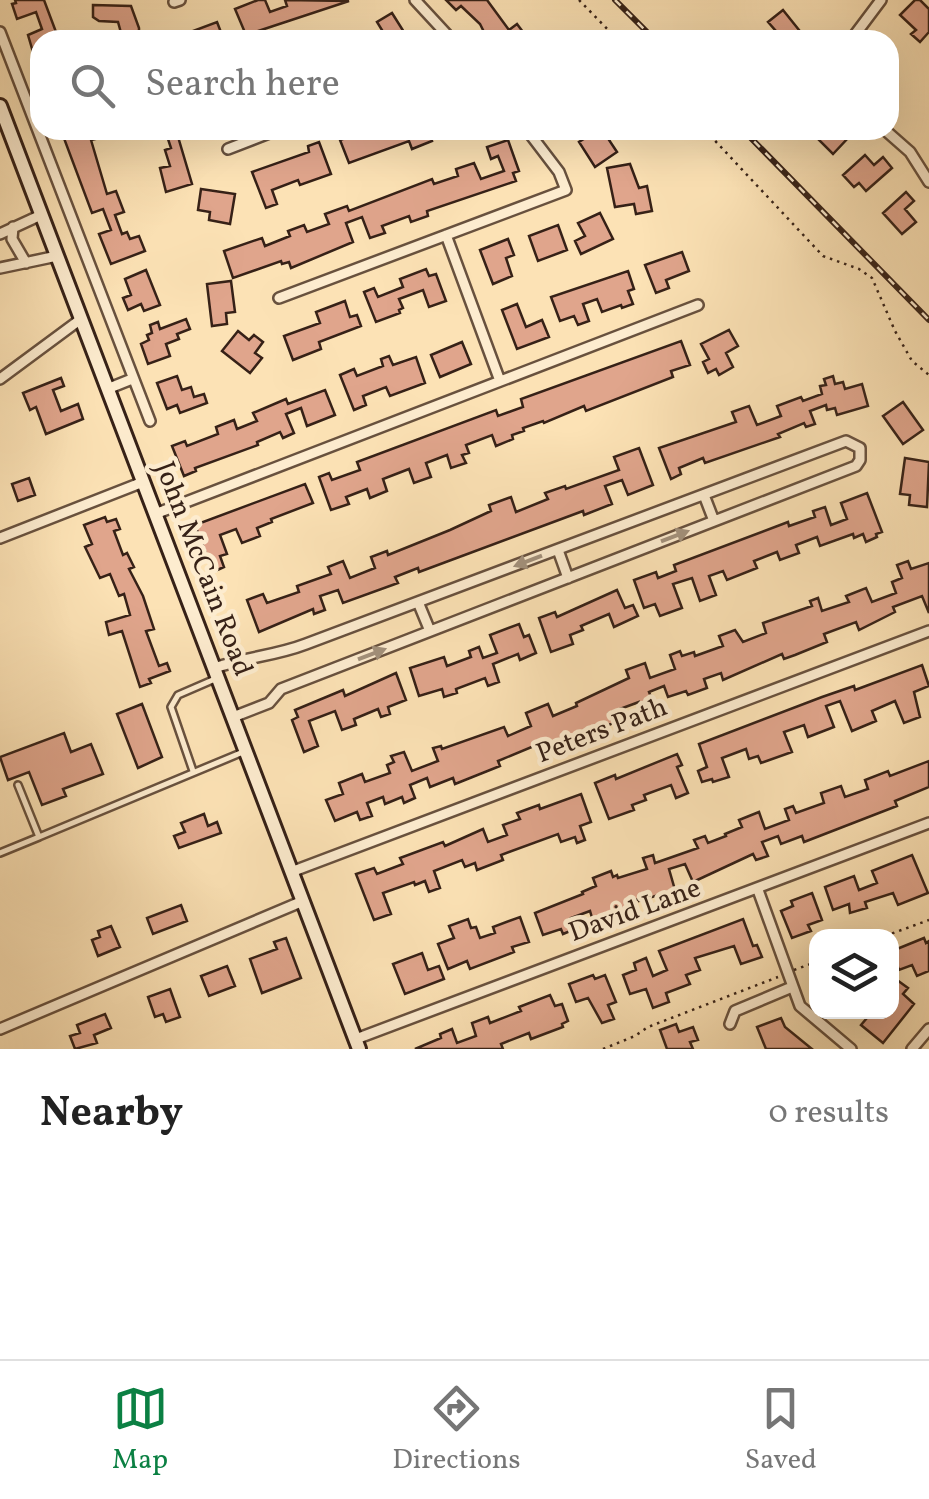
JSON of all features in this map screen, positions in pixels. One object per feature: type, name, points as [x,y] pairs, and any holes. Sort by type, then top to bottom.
[{"type":"main road","name":"John McCain Road","points":[[0,106],[357,1044]]},
{"type":"street","points":[[415,0],[443,30]]},
{"type":"street","points":[[859,30],[881,0]]},
{"type":"street","points":[[0,32],[30,111]]},
{"type":"street","points":[[41,140],[150,421]]},
{"type":"street","points":[[228,148],[250,140]]},
{"type":"street","points":[[279,298],[566,190],[559,172],[535,140]]},
{"type":"street","points":[[896,140],[910,152],[929,182]]},
{"type":"street","points":[[0,234],[41,214]]},
{"type":"street","points":[[13,227],[15,246],[26,263]]},
{"type":"street","points":[[446,235],[500,381]]},
{"type":"street","points":[[0,268],[57,256]]},
{"type":"street","points":[[155,514],[698,305]]},
{"type":"street","points":[[0,378],[80,319]]},
{"type":"street","points":[[107,389],[132,379]]},
{"type":"street","points":[[216,673],[251,656],[268,658],[846,441],[860,448],[856,466],[281,688],[269,703],[233,717]]},
{"type":"street","points":[[0,538],[142,482]]},
{"type":"street","points":[[704,495],[714,522]]},
{"type":"street","points":[[558,550],[568,578]]},
{"type":"street","points":[[418,602],[430,631]]},
{"type":"street","name":"Peters Path","points":[[292,872],[929,632]]},
{"type":"street","name":"David Lane","points":[[357,1044],[929,822]]},
{"type":"street","points":[[758,890],[800,1006],[852,1049]]},
{"type":"street","points":[[0,1029],[303,901]]},
{"type":"street","points":[[730,1024],[735,1010],[792,987]]},
{"type":"street","points":[[912,1049],[929,1028]]},
{"type":"lane","points":[[193,772],[171,707],[178,695],[216,673]]},
{"type":"lane","points":[[0,853],[246,751]]},
{"type":"lane","points":[[18,785],[39,837]]},
{"type":"path","points":[[580,0],[608,30]]},
{"type":"path","points":[[714,140],[823,256],[860,269],[872,278],[894,331],[912,361],[929,374]]},
{"type":"path","points":[[899,931],[929,920]]},
{"type":"path","points":[[603,1049],[648,1027],[809,965]]},
{"type":"building","points":[[15,0],[44,0],[55,30],[40,30],[36,12],[17,19],[12,4]]},
{"type":"building","points":[[258,0],[265,0],[270,12],[287,6],[285,0],[349,1],[261,30],[244,30],[235,9]]},
{"type":"building","points":[[446,0],[487,0],[509,30],[483,30],[461,6],[456,10]]},
{"type":"building","points":[[915,0],[929,9],[929,32],[920,42],[911,34],[916,30],[900,15]]},
{"type":"building","points":[[93,5],[131,6],[139,30],[120,30],[118,22],[93,17]]},
{"type":"building","points":[[783,10],[799,30],[775,30],[768,22]]},
{"type":"building","points":[[392,13],[403,30],[382,30],[377,22]]},
{"type":"building","points":[[217,22],[220,30],[196,30]]},
{"type":"building","points":[[65,140],[91,140],[107,194],[116,191],[124,212],[115,215],[122,234],[127,232],[130,239],[139,236],[145,251],[111,264],[99,234],[111,230],[103,209],[92,213]]},
{"type":"building","points":[[168,140],[179,140],[192,184],[166,192],[160,168],[170,166],[165,150],[171,148]]},
{"type":"building","points":[[340,140],[432,141],[412,149],[409,141],[349,163]]},
{"type":"building","points":[[508,140],[519,171],[513,173],[516,181],[427,211],[428,216],[411,222],[409,216],[382,226],[385,233],[370,238],[362,217],[346,223],[353,242],[291,268],[289,262],[281,261],[233,278],[224,251],[262,238],[265,246],[290,236],[288,231],[304,225],[307,232],[329,224],[325,214],[347,206],[349,211],[432,179],[434,184],[458,176],[456,169],[474,163],[481,179],[504,171],[498,156],[491,159],[487,147]]},
{"type":"building","points":[[609,140],[617,152],[595,167],[579,142]]},
{"type":"building","points":[[819,140],[846,140],[833,154]]},
{"type":"building","points":[[319,142],[331,174],[272,190],[277,204],[266,208],[252,172],[309,152],[308,146]]},
{"type":"building","points":[[865,155],[874,165],[883,157],[892,168],[866,191],[859,183],[854,187],[843,175]]},
{"type":"building","points":[[630,164],[639,188],[647,186],[652,211],[636,214],[634,204],[615,207],[607,168]]},
{"type":"building","points":[[201,189],[235,194],[230,224],[209,220],[210,212],[198,210]]},
{"type":"building","points":[[906,192],[914,201],[905,209],[916,222],[902,234],[883,213]]},
{"type":"building","points":[[600,213],[613,239],[581,254],[575,241],[585,236],[578,223]]},
{"type":"building","points":[[558,225],[567,250],[538,261],[529,236]]},
{"type":"building","points":[[508,239],[514,255],[506,258],[512,276],[493,284],[480,250]]},
{"type":"building","points":[[682,252],[689,271],[666,280],[669,288],[656,293],[645,265]]},
{"type":"building","points":[[426,269],[429,276],[436,274],[446,301],[429,307],[423,290],[399,299],[403,308],[400,313],[376,322],[364,292],[374,288],[378,297],[403,287],[400,279]]},
{"type":"building","points":[[146,270],[160,305],[144,311],[141,304],[128,310],[123,298],[131,295],[125,279]]},
{"type":"building","points":[[628,271],[634,289],[628,291],[633,304],[602,312],[597,299],[583,304],[589,321],[578,325],[574,316],[560,321],[551,297]]},
{"type":"building","points":[[231,281],[235,312],[226,313],[227,324],[212,326],[207,284]]},
{"type":"building","points":[[345,301],[350,317],[357,315],[361,326],[319,342],[321,349],[293,360],[284,336],[320,323],[316,312]]},
{"type":"building","points":[[517,304],[526,327],[542,320],[549,337],[517,349],[502,310]]},
{"type":"building","points":[[186,319],[190,329],[166,344],[170,356],[148,364],[141,344],[149,340],[150,325],[158,322],[160,329]]},
{"type":"building","points":[[729,330],[738,346],[726,353],[733,367],[719,375],[716,369],[708,373],[703,362],[709,359],[701,344]]},
{"type":"building","points":[[238,331],[249,340],[254,335],[263,342],[255,353],[262,358],[250,373],[222,351]]},
{"type":"building","points":[[681,341],[690,365],[671,371],[673,377],[586,411],[584,406],[523,428],[524,431],[512,435],[513,439],[496,446],[492,435],[466,445],[469,453],[462,455],[466,463],[451,468],[447,455],[426,463],[431,477],[414,483],[409,469],[383,479],[387,491],[370,498],[367,489],[346,497],[349,504],[331,510],[319,477],[329,473],[332,480],[360,470],[357,462],[496,410],[498,416],[523,407],[521,399]]},
{"type":"building","points":[[462,342],[471,364],[440,377],[431,355]]},
{"type":"building","points":[[389,356],[393,365],[416,357],[425,383],[390,396],[386,387],[363,396],[366,405],[354,410],[340,375],[354,369],[357,376],[383,366],[381,359]]},
{"type":"building","points":[[177,376],[182,390],[191,387],[194,397],[204,394],[207,403],[180,413],[177,405],[167,409],[157,383]]},
{"type":"building","points":[[833,376],[835,384],[843,382],[845,389],[862,384],[868,406],[837,415],[835,408],[827,410],[826,405],[810,411],[815,424],[806,427],[804,423],[778,434],[780,437],[705,463],[703,458],[679,468],[681,474],[671,479],[659,448],[736,422],[732,412],[749,406],[757,425],[781,416],[777,406],[822,394],[820,386],[826,385],[824,379]]},
{"type":"building","points":[[61,378],[64,386],[53,390],[61,411],[78,404],[83,419],[46,434],[36,407],[30,410],[23,393]]},
{"type":"building","points":[[325,390],[335,415],[307,426],[301,408],[286,414],[294,433],[283,438],[280,432],[184,476],[172,446],[185,441],[187,446],[218,434],[216,427],[234,420],[237,429],[257,421],[253,413],[286,399],[288,404]]},
{"type":"building","points":[[903,402],[923,430],[903,444],[883,416]]},
{"type":"building","points":[[639,448],[653,485],[628,495],[622,480],[605,486],[612,504],[584,515],[583,511],[419,572],[418,568],[395,577],[398,583],[343,603],[338,590],[320,596],[325,610],[314,614],[313,609],[259,632],[247,600],[263,594],[267,603],[299,592],[297,586],[331,574],[328,567],[343,561],[350,578],[375,568],[371,557],[387,551],[388,555],[450,530],[491,511],[489,505],[511,497],[516,512],[548,499],[545,493],[619,470],[614,457]]},
{"type":"building","points":[[905,458],[929,462],[927,507],[909,505],[910,495],[900,494]]},
{"type":"building","points":[[29,478],[35,495],[18,501],[12,484]]},
{"type":"building","points":[[305,484],[313,503],[271,519],[272,522],[257,528],[260,536],[242,543],[236,529],[220,535],[227,554],[220,556],[224,567],[213,572],[195,525]]},
{"type":"building","points":[[867,493],[882,532],[877,537],[866,542],[863,534],[854,538],[853,534],[820,546],[817,537],[796,545],[799,553],[780,560],[777,552],[754,561],[757,568],[727,580],[723,571],[709,576],[716,595],[700,601],[692,578],[673,584],[682,608],[660,616],[655,604],[644,608],[634,580],[656,572],[658,578],[676,571],[674,565],[788,522],[789,526],[815,517],[813,511],[825,507],[831,525],[847,519],[841,503]]},
{"type":"building","points":[[105,517],[107,522],[116,519],[120,529],[114,531],[123,555],[127,553],[134,567],[129,569],[154,629],[146,631],[159,666],[167,663],[170,671],[140,687],[122,631],[109,635],[106,622],[130,615],[124,594],[119,596],[110,574],[100,578],[85,547],[92,544],[84,525]]},
{"type":"building","points":[[908,561],[911,569],[929,563],[929,613],[922,596],[893,607],[895,612],[859,630],[856,622],[824,634],[827,642],[795,655],[784,659],[782,654],[723,680],[721,673],[704,679],[707,688],[688,695],[686,691],[668,697],[664,686],[649,692],[655,708],[642,712],[639,702],[609,713],[613,723],[593,732],[591,728],[548,747],[546,741],[455,784],[453,778],[430,787],[427,778],[410,785],[415,798],[404,803],[402,797],[385,804],[383,797],[367,803],[372,816],[360,820],[357,812],[335,821],[326,800],[343,794],[339,783],[362,774],[365,782],[390,773],[387,765],[394,762],[391,756],[404,752],[412,771],[438,761],[433,748],[442,749],[504,727],[508,736],[531,726],[526,713],[548,704],[553,716],[577,706],[576,703],[629,678],[626,670],[645,663],[650,678],[675,669],[670,655],[680,651],[682,656],[694,652],[695,656],[723,646],[719,636],[735,630],[743,642],[766,633],[763,623],[812,606],[810,601],[818,598],[822,611],[849,602],[846,596],[866,588],[872,602],[896,593],[892,582],[902,578],[897,565]]},
{"type":"building","points":[[617,590],[625,608],[633,605],[638,616],[614,627],[609,614],[570,635],[573,644],[551,652],[539,618],[555,612],[557,617]]},
{"type":"building","points":[[519,624],[524,637],[529,635],[536,653],[520,660],[518,654],[493,664],[499,682],[488,686],[485,678],[444,697],[442,689],[419,696],[410,668],[444,657],[447,666],[471,657],[469,651],[479,647],[483,658],[497,653],[490,635]]},
{"type":"building","points":[[922,665],[929,686],[914,692],[920,717],[904,723],[895,701],[872,711],[876,721],[852,731],[840,701],[826,706],[834,727],[808,737],[804,725],[784,732],[792,752],[761,763],[758,756],[749,759],[746,749],[722,758],[729,777],[702,782],[698,771],[707,767],[699,744],[822,697],[854,686],[855,690]]},
{"type":"building","points":[[396,673],[406,700],[388,707],[390,714],[381,717],[378,709],[354,719],[356,725],[342,730],[335,711],[309,721],[318,746],[304,752],[292,720],[298,717],[295,710],[343,690],[345,696]]},
{"type":"building","points":[[142,704],[162,757],[138,768],[117,714]]},
{"type":"building","points":[[64,733],[71,752],[91,744],[103,774],[63,789],[66,796],[42,805],[29,772],[8,780],[0,757]]},
{"type":"building","points":[[677,754],[682,765],[677,767],[688,793],[676,798],[671,785],[644,795],[646,800],[632,805],[634,810],[609,819],[595,783],[615,775],[616,779]]},
{"type":"building","points":[[929,761],[929,787],[895,801],[897,806],[804,842],[802,836],[781,844],[778,836],[762,842],[768,856],[756,860],[753,854],[693,882],[685,864],[669,869],[675,890],[638,899],[626,904],[627,908],[593,921],[590,911],[571,918],[575,929],[543,935],[535,913],[583,894],[596,886],[593,878],[611,871],[618,878],[647,869],[643,858],[653,855],[655,863],[698,848],[694,840],[705,836],[708,843],[726,836],[742,827],[739,820],[759,812],[765,829],[789,820],[785,809],[793,806],[796,813],[824,803],[821,793],[841,786],[845,797],[868,789],[865,780],[888,771],[890,776]]},
{"type":"building","points":[[581,794],[591,822],[580,826],[585,840],[577,843],[575,837],[561,842],[558,834],[501,855],[503,860],[477,870],[475,863],[465,867],[462,860],[434,871],[440,888],[429,892],[425,881],[383,893],[391,914],[374,920],[356,874],[374,868],[377,874],[403,864],[400,858],[443,842],[445,846],[483,829],[488,842],[507,835],[503,825],[520,819],[517,813]]},
{"type":"building","points":[[204,814],[208,826],[217,822],[221,833],[179,848],[174,836],[185,832],[181,823]]},
{"type":"building","points":[[912,855],[928,893],[898,905],[893,893],[865,902],[867,908],[850,913],[849,904],[833,910],[825,887],[854,876],[859,890],[877,883],[872,871]]},
{"type":"building","points":[[812,893],[822,920],[808,925],[809,932],[792,938],[781,911],[793,906],[791,901]]},
{"type":"building","points":[[181,905],[187,921],[153,934],[147,918]]},
{"type":"building","points":[[520,917],[529,942],[470,969],[467,961],[448,969],[438,944],[454,938],[449,926],[468,919],[480,938],[495,933],[493,927]]},
{"type":"building","points":[[743,919],[753,946],[757,945],[762,957],[741,964],[734,946],[695,958],[700,970],[686,975],[690,984],[666,993],[669,1002],[653,1008],[646,989],[630,994],[623,975],[636,970],[634,963],[646,958],[653,976],[667,970],[659,951]]},
{"type":"building","points":[[111,926],[120,947],[98,956],[92,940],[100,937],[98,931]]},
{"type":"building","points":[[286,938],[301,978],[262,993],[250,959],[277,949],[274,942]]},
{"type":"building","points":[[924,938],[926,943],[929,941],[929,971],[917,976],[912,965],[899,970],[899,948]]},
{"type":"building","points":[[422,953],[428,970],[439,966],[444,979],[405,994],[393,964]]},
{"type":"building","points":[[227,966],[235,986],[209,996],[201,976]]},
{"type":"building","points":[[593,975],[595,979],[605,975],[616,1002],[608,1005],[614,1019],[602,1023],[588,998],[576,1002],[569,984]]},
{"type":"building","points":[[899,981],[908,988],[903,994],[914,1004],[883,1043],[861,1025],[866,1019],[899,1019]]},
{"type":"building","points":[[170,989],[180,1017],[166,1022],[163,1014],[155,1017],[148,997]]},
{"type":"building","points":[[550,995],[555,1006],[562,1004],[568,1021],[563,1027],[531,1039],[529,1033],[501,1044],[503,1049],[415,1049],[452,1029],[457,1043],[476,1036],[472,1023],[488,1017],[490,1023]]},
{"type":"building","points":[[105,1014],[111,1028],[94,1035],[97,1043],[75,1049],[70,1036],[80,1033],[77,1025]]},
{"type":"building","points":[[781,1018],[785,1027],[812,1049],[766,1049],[757,1027]]},
{"type":"building","points":[[676,1024],[679,1032],[693,1027],[698,1040],[690,1042],[693,1049],[667,1049],[660,1030]]},
{"type":"railway","points":[[615,0],[645,30]]},
{"type":"railway","points":[[753,140],[929,320]]}]
